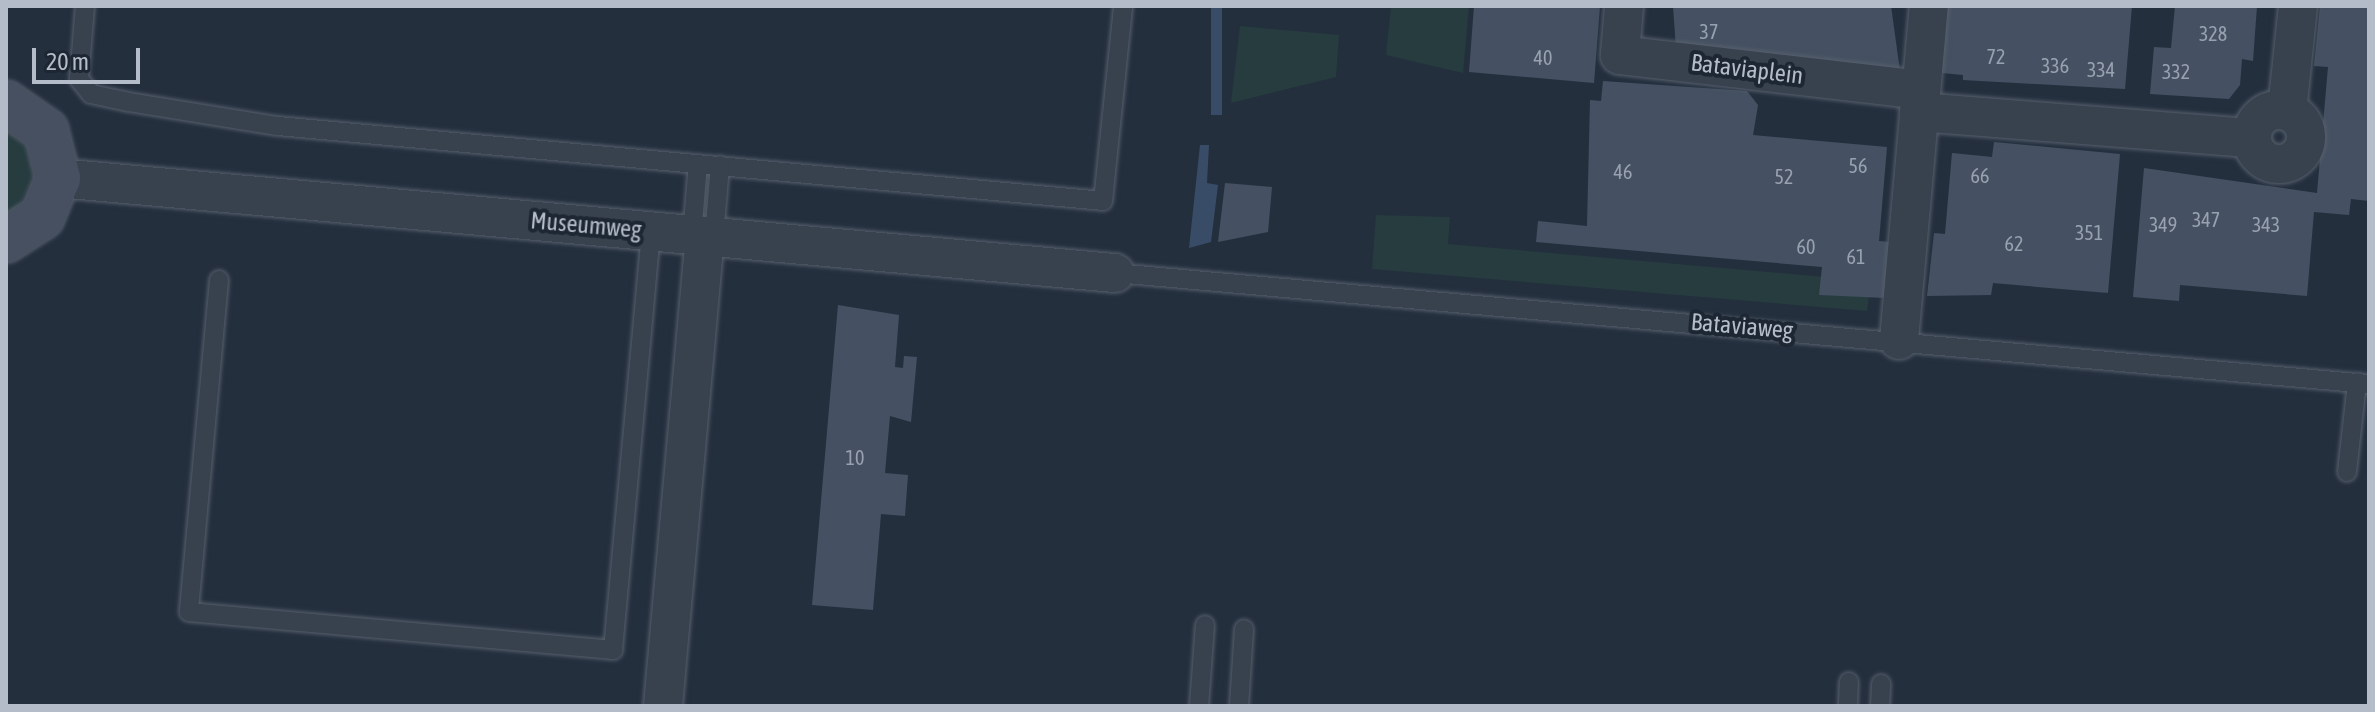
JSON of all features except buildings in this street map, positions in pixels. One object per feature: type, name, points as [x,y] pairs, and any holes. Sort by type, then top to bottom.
[{"type":"street","name":"Bataviaplein","points":[[1624,6],[1620,55],[1920,101]]},
{"type":"street","points":[[1899,340],[1929,6]]},
{"type":"street","points":[[1920,101],[2252,138],[2264,114],[2287,111],[2298,6]]},
{"type":"street","points":[[6,103],[46,131],[58,178],[42,217],[6,240]]},
{"type":"street","name":"Museumweg","points":[[58,178],[1115,273]]},
{"type":"street","points":[[660,703],[704,236]]},
{"type":"lane","points":[[85,6],[79,79],[91,94],[278,126],[1103,201],[1123,6]]},
{"type":"lane","points":[[698,164],[704,236]]},
{"type":"lane","points":[[704,236],[720,165]]},
{"type":"lane","points":[[219,280],[189,612],[613,650],[651,231]]},
{"type":"lane","name":"Bataviaweg","points":[[1115,273],[2363,383]]},
{"type":"lane","points":[[2347,472],[2363,383]]},
{"type":"lane","points":[[1199,706],[1205,625]]},
{"type":"lane","points":[[1239,706],[1244,629]]},
{"type":"lane","points":[[1848,706],[1849,682]]},
{"type":"lane","points":[[1880,706],[1881,684]]},
{"type":"green space","points":[[1391,6],[1469,6],[1463,73],[1386,55]]},
{"type":"green space","points":[[1240,26],[1339,35],[1336,77],[1231,103]]},
{"type":"green space","points":[[6,131],[25,146],[33,176],[20,205],[6,214]]},
{"type":"green space","points":[[1376,215],[1450,217],[1448,244],[1871,281],[1867,311],[1372,269]]},
{"type":"water","points":[[1211,6],[1222,6],[1222,115],[1211,115]]},
{"type":"water","points":[[1200,145],[1209,145],[1207,183],[1218,185],[1211,242],[1189,248]]}]
